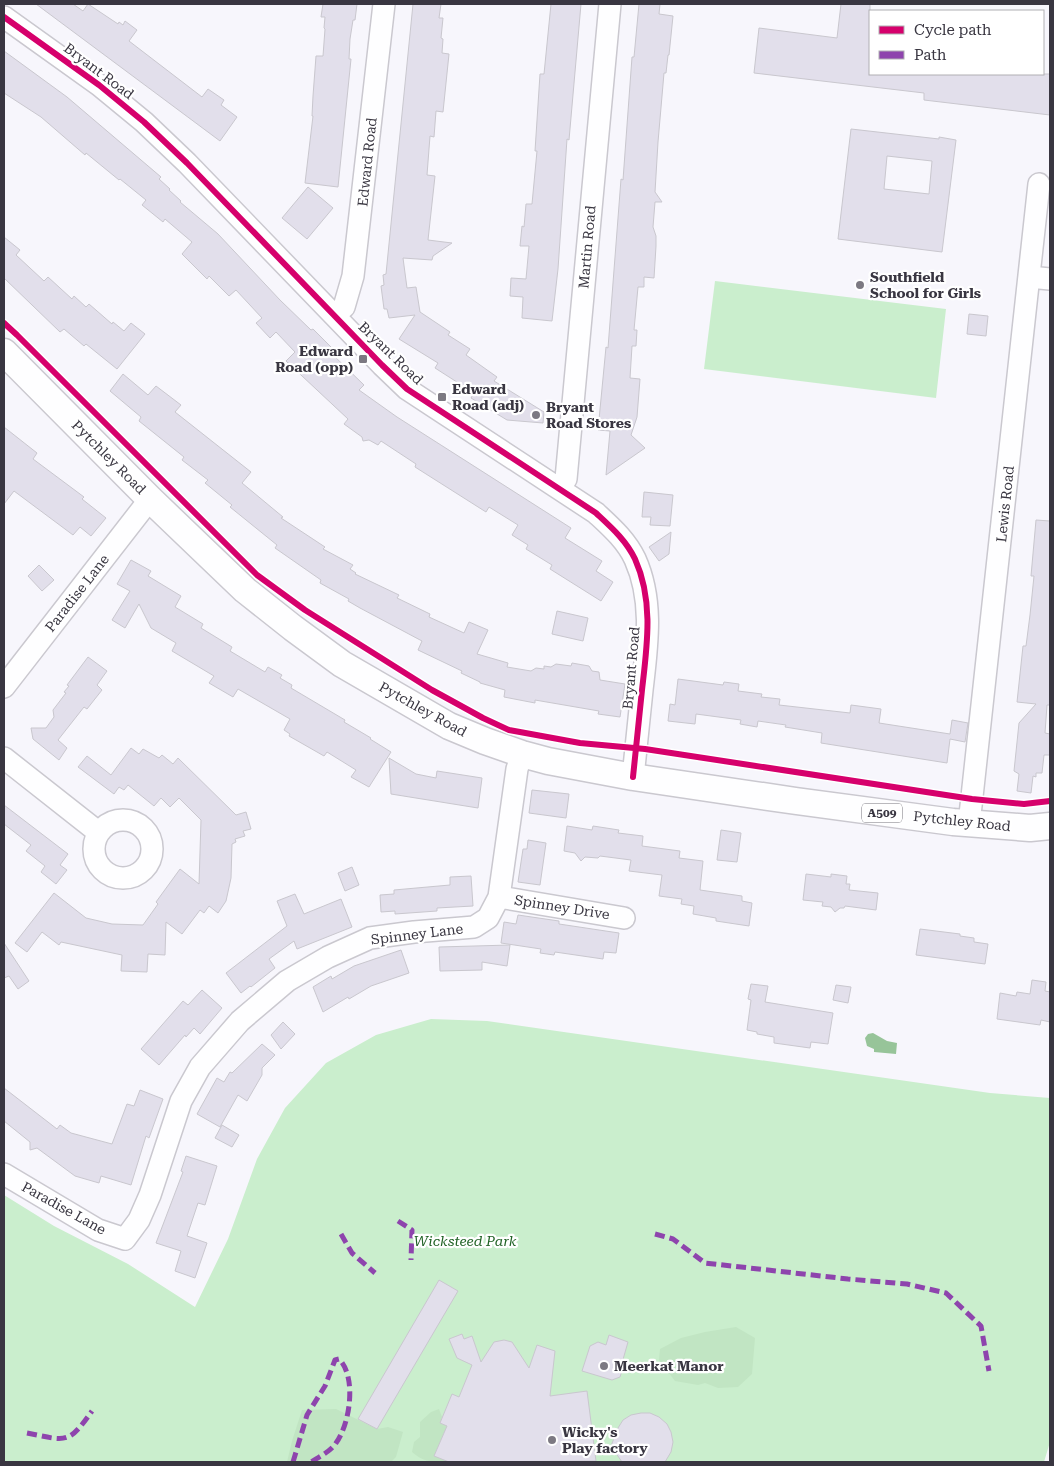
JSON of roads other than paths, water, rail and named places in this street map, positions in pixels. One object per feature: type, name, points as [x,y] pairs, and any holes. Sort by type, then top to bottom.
[{"type":"main road","name":"Pytchley Road","points":[[4,352],[150,499],[245,590],[342,664],[449,726],[522,754],[632,777],[969,824],[1030,828],[1050,826]]},
{"type":"street","name":"Edward Road","points":[[335,315],[344,307],[354,276],[384,4]]},
{"type":"street","name":"Martin Road","points":[[559,488],[566,479],[610,4]]},
{"type":"street","name":"Bryant Road","points":[[4,17],[99,85],[144,122],[187,163],[407,389],[596,513],[622,537],[634,558],[642,579],[648,628],[632,777]]},
{"type":"street","name":"Lewis Road","points":[[969,824],[1040,184]]},
{"type":"street","points":[[1029,277],[1050,280]]},
{"type":"street","name":"Paradise Lane","points":[[4,687],[150,499]]},
{"type":"street","name":"Spinney Lane","points":[[125,1239],[139,1220],[150,1195],[181,1101],[200,1067],[240,1020],[288,981],[328,957],[370,938],[474,927],[488,918],[499,897],[517,769],[522,754]]},
{"type":"street","points":[[4,758],[98,832]]},
{"type":"street","name":"Spinney Drive","points":[[499,897],[624,918]]},
{"type":"street","name":"Paradise Lane","points":[[4,1174],[98,1230],[125,1239]]},
{"type":"place","name":"Southfield School for Girls","points":[[860,285]]},
{"type":"place","name":"Edward Road (opp)","points":[[363,359]]},
{"type":"place","name":"Edward Road (adj)","points":[[442,397]]},
{"type":"place","name":"Bryant Road Stores","points":[[536,415]]},
{"type":"place","name":"Meerkat Manor","points":[[604,1366]]},
{"type":"place","name":"Wicky's Play factory","points":[[552,1440]]},
{"type":"park label","name":"Wicksteed Park","points":[[465,1241]]}]
